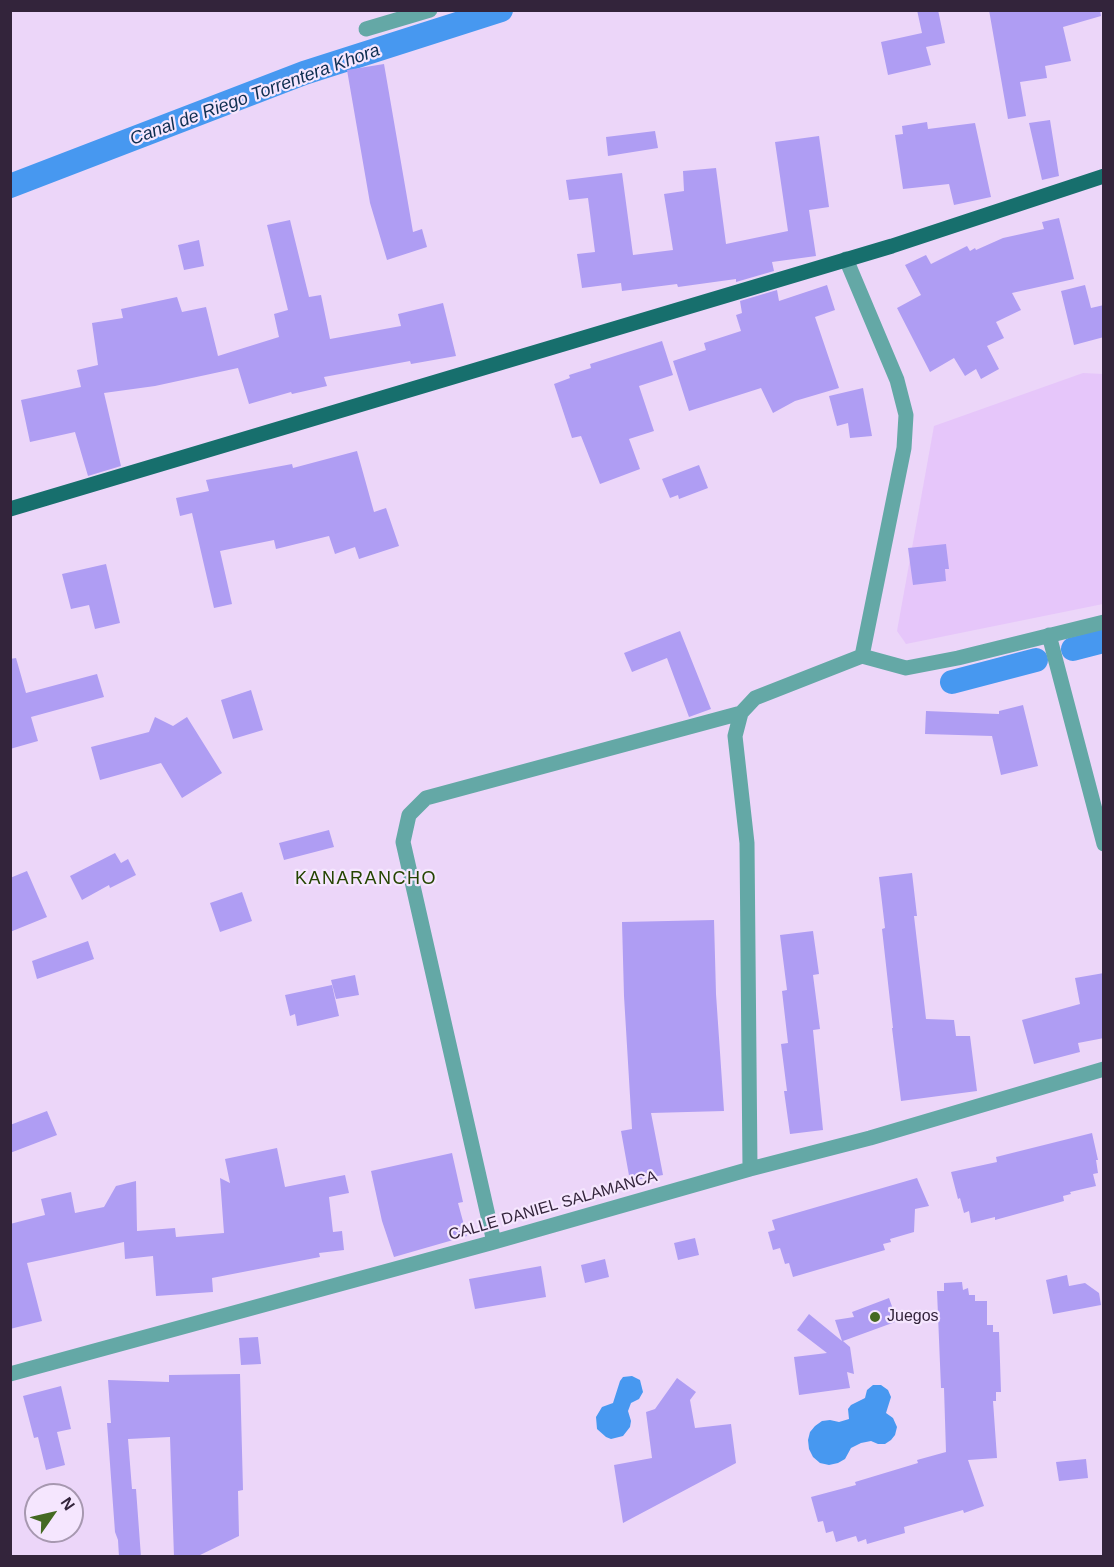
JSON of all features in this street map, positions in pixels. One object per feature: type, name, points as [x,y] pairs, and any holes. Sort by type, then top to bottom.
[{"type":"main road","points":[[10,509],[892,246],[1104,176]]},
{"type":"street","points":[[366,29],[430,10]]},
{"type":"street","points":[[846,259],[897,380],[906,415],[904,448],[862,656]]},
{"type":"street","points":[[750,1169],[747,843],[735,736],[741,713],[755,698],[862,656],[906,668],[1104,622]]},
{"type":"street","points":[[1049,635],[1104,844]]},
{"type":"street","points":[[494,1242],[404,842],[408,815],[426,798],[741,713]]},
{"type":"street","name":"CALLE DANIEL SALAMANCA","points":[[10,1374],[494,1242],[750,1169],[870,1138],[1104,1069]]},
{"type":"shaded area","points":[[1083,373],[1103,374],[1103,604],[906,644],[897,631],[934,426]]},
{"type":"water","points":[[632,1376],[640,1380],[643,1392],[639,1399],[631,1403],[628,1411],[630,1427],[623,1436],[611,1439],[597,1429],[596,1417],[602,1407],[613,1403],[623,1377]]},
{"type":"water","points":[[873,1385],[881,1385],[888,1390],[891,1397],[886,1413],[893,1418],[897,1427],[895,1435],[885,1444],[871,1441],[861,1443],[851,1448],[845,1459],[838,1463],[829,1465],[820,1463],[809,1449],[810,1432],[822,1421],[839,1422],[849,1419],[848,1409],[865,1398],[867,1390]]},
{"type":"building","points":[[917,10],[938,10],[945,43],[926,47],[931,65],[888,75],[881,42],[922,33]]},
{"type":"building","points":[[989,10],[1100,10],[1101,16],[1063,27],[1071,61],[1045,66],[1047,78],[1020,82],[1026,116],[1008,119]]},
{"type":"building","points":[[384,64],[413,232],[422,229],[427,247],[387,260],[370,203],[347,70]]},
{"type":"building","points":[[1050,120],[1059,176],[1042,180],[1029,123]]},
{"type":"building","points":[[927,122],[928,129],[975,123],[991,197],[954,205],[949,184],[903,189],[895,135],[903,134],[902,126]]},
{"type":"building","points":[[655,131],[658,148],[608,156],[606,137]]},
{"type":"building","points":[[819,136],[829,207],[809,210],[816,256],[772,262],[774,271],[736,282],[736,279],[678,287],[677,284],[622,291],[621,283],[582,288],[577,254],[595,252],[588,198],[569,200],[566,180],[622,173],[633,255],[673,250],[664,194],[684,191],[683,171],[716,168],[726,244],[788,231],[775,142]]},
{"type":"building","points":[[1059,218],[1074,279],[1012,293],[1021,310],[996,322],[1004,338],[987,346],[999,369],[981,379],[976,369],[965,376],[954,358],[930,372],[897,308],[921,295],[905,265],[926,255],[931,264],[967,246],[970,251],[975,248],[976,250],[1003,238],[1044,229],[1042,222]]},
{"type":"building","points":[[290,220],[309,297],[321,295],[330,339],[401,326],[398,314],[443,303],[456,356],[411,364],[410,361],[324,377],[327,386],[292,394],[291,392],[249,404],[238,368],[155,386],[104,393],[121,466],[88,476],[75,432],[30,442],[21,400],[81,387],[77,370],[98,365],[92,323],[123,318],[121,309],[177,297],[182,312],[206,307],[218,356],[279,337],[274,314],[288,310],[267,225]]},
{"type":"building","points":[[199,240],[204,266],[184,270],[178,245]]},
{"type":"building","points":[[827,285],[835,310],[815,317],[839,388],[795,401],[773,413],[761,388],[689,411],[673,361],[706,350],[704,343],[741,331],[736,315],[742,313],[740,301],[777,290],[779,301]]},
{"type":"building","points":[[1085,285],[1091,308],[1104,305],[1104,337],[1074,345],[1061,291]]},
{"type":"building","points":[[662,341],[673,375],[639,386],[654,431],[629,439],[640,469],[600,484],[581,436],[572,438],[554,384],[570,378],[569,375],[591,368],[590,364]]},
{"type":"building","points":[[863,388],[872,436],[850,438],[848,423],[837,426],[829,396]]},
{"type":"building","points":[[357,451],[374,512],[386,508],[399,546],[359,559],[355,547],[335,554],[329,536],[276,549],[274,540],[220,551],[232,604],[214,608],[192,513],[180,516],[176,498],[209,491],[206,480],[292,464],[293,468]]},
{"type":"building","points":[[699,465],[708,488],[679,499],[678,495],[670,498],[662,479]]},
{"type":"building","points":[[946,544],[949,569],[945,569],[946,581],[913,585],[908,548]]},
{"type":"building","points":[[106,564],[120,623],[95,629],[89,605],[71,609],[62,574]]},
{"type":"building","points":[[680,631],[711,709],[689,717],[667,658],[632,672],[624,653]]},
{"type":"building","points":[[16,658],[26,693],[97,674],[104,697],[31,717],[38,741],[10,749],[10,659]]},
{"type":"building","points":[[251,690],[263,730],[233,739],[221,700]]},
{"type":"building","points":[[1023,705],[1038,766],[1001,775],[992,736],[925,734],[926,711],[999,714],[999,711]]},
{"type":"building","points":[[155,717],[173,726],[187,717],[222,773],[182,798],[161,763],[100,780],[91,747],[149,732]]},
{"type":"building","points":[[329,830],[334,847],[284,860],[279,843]]},
{"type":"building","points":[[115,853],[121,863],[128,859],[136,875],[110,888],[109,885],[82,900],[70,876]]},
{"type":"building","points":[[27,871],[47,917],[10,932],[10,878]]},
{"type":"building","points":[[912,873],[917,916],[914,916],[926,1019],[954,1020],[956,1036],[970,1036],[977,1091],[901,1101],[882,929],[885,928],[879,877]]},
{"type":"building","points":[[242,892],[252,921],[220,932],[210,903]]},
{"type":"building","points":[[714,920],[716,994],[724,1111],[651,1113],[663,1175],[630,1181],[621,1131],[632,1129],[622,922]]},
{"type":"building","points":[[813,931],[819,974],[813,975],[820,1029],[813,1030],[823,1130],[790,1134],[781,1044],[788,1043],[782,991],[787,990],[780,935]]},
{"type":"building","points":[[88,941],[94,959],[37,979],[32,961]]},
{"type":"building","points":[[1104,973],[1104,1038],[1078,1043],[1080,1052],[1034,1064],[1022,1020],[1080,1004],[1075,978]]},
{"type":"building","points":[[355,975],[359,995],[336,999],[331,980]]},
{"type":"building","points":[[332,985],[339,1016],[297,1026],[295,1014],[290,1016],[285,995]]},
{"type":"building","points":[[47,1111],[57,1135],[10,1153],[10,1125]]},
{"type":"building","points":[[1092,1133],[1098,1160],[1096,1160],[1098,1173],[1093,1174],[1096,1186],[1070,1192],[1071,1194],[1063,1196],[1064,1201],[995,1220],[995,1217],[971,1223],[969,1211],[964,1213],[951,1172],[997,1162],[996,1157]]},
{"type":"building","points":[[277,1148],[285,1187],[345,1175],[349,1193],[329,1197],[333,1232],[342,1231],[344,1250],[319,1253],[320,1257],[212,1278],[213,1292],[156,1296],[153,1256],[125,1259],[124,1242],[27,1263],[42,1321],[10,1329],[10,1224],[45,1215],[41,1199],[71,1192],[75,1213],[104,1207],[116,1186],[136,1181],[137,1231],[175,1228],[176,1237],[224,1233],[220,1178],[230,1183],[225,1159]]},
{"type":"building","points":[[452,1153],[463,1202],[458,1203],[467,1236],[394,1257],[382,1221],[371,1171]]},
{"type":"building","points":[[917,1178],[929,1206],[915,1209],[914,1232],[890,1239],[891,1242],[883,1244],[885,1250],[793,1277],[789,1263],[785,1264],[780,1248],[773,1250],[768,1232],[775,1230],[772,1220]]},
{"type":"building","points":[[695,1238],[699,1255],[678,1260],[674,1243]]},
{"type":"building","points":[[605,1259],[609,1277],[585,1283],[581,1265]]},
{"type":"building","points":[[541,1266],[546,1297],[475,1309],[469,1279]]},
{"type":"building","points":[[1067,1275],[1069,1286],[1085,1283],[1099,1293],[1101,1305],[1053,1314],[1046,1280]]},
{"type":"building","points":[[962,1282],[963,1290],[968,1288],[969,1295],[975,1295],[975,1301],[987,1301],[987,1325],[993,1325],[993,1332],[999,1332],[1001,1392],[996,1392],[996,1401],[993,1401],[997,1458],[968,1460],[984,1506],[904,1527],[905,1533],[867,1544],[866,1539],[858,1542],[856,1536],[836,1542],[833,1531],[826,1533],[823,1521],[818,1522],[811,1497],[856,1485],[855,1482],[946,1452],[937,1291],[944,1291],[944,1283]]},
{"type":"building","points":[[889,1298],[894,1312],[904,1311],[906,1318],[843,1341],[850,1347],[854,1374],[847,1372],[850,1388],[799,1395],[794,1357],[827,1353],[797,1330],[809,1314],[842,1341],[835,1320],[854,1317],[852,1312]]},
{"type":"building","points":[[258,1337],[261,1364],[241,1365],[239,1338]]},
{"type":"building","points":[[240,1374],[243,1490],[238,1491],[239,1536],[196,1557],[174,1557],[170,1437],[128,1439],[132,1489],[136,1489],[141,1557],[119,1557],[107,1423],[111,1423],[108,1380],[169,1382],[169,1375]]},
{"type":"building","points":[[677,1378],[696,1392],[690,1400],[695,1428],[731,1424],[736,1463],[623,1523],[614,1465],[652,1458],[646,1412],[655,1409]]},
{"type":"building","points":[[61,1386],[71,1429],[57,1432],[65,1465],[46,1470],[38,1437],[34,1438],[23,1396]]},
{"type":"building","points":[[1086,1459],[1088,1478],[1059,1481],[1056,1462]]},
{"type":"waterway","name":"Canal de Riego Torrentera Khora","points":[[10,186],[304,73],[501,10]]},
{"type":"waterway","name":"Canal de Riego Torrentera Khora","points":[[1073,649],[1104,641]]},
{"type":"waterway","name":"Canal de Riego Torrentera Khora","points":[[952,682],[1036,660]]},
{"type":"place","name":"Juegos","points":[[875,1317]]},
{"type":"district","name":"KANARANCHO","points":[[366,879]]}]
